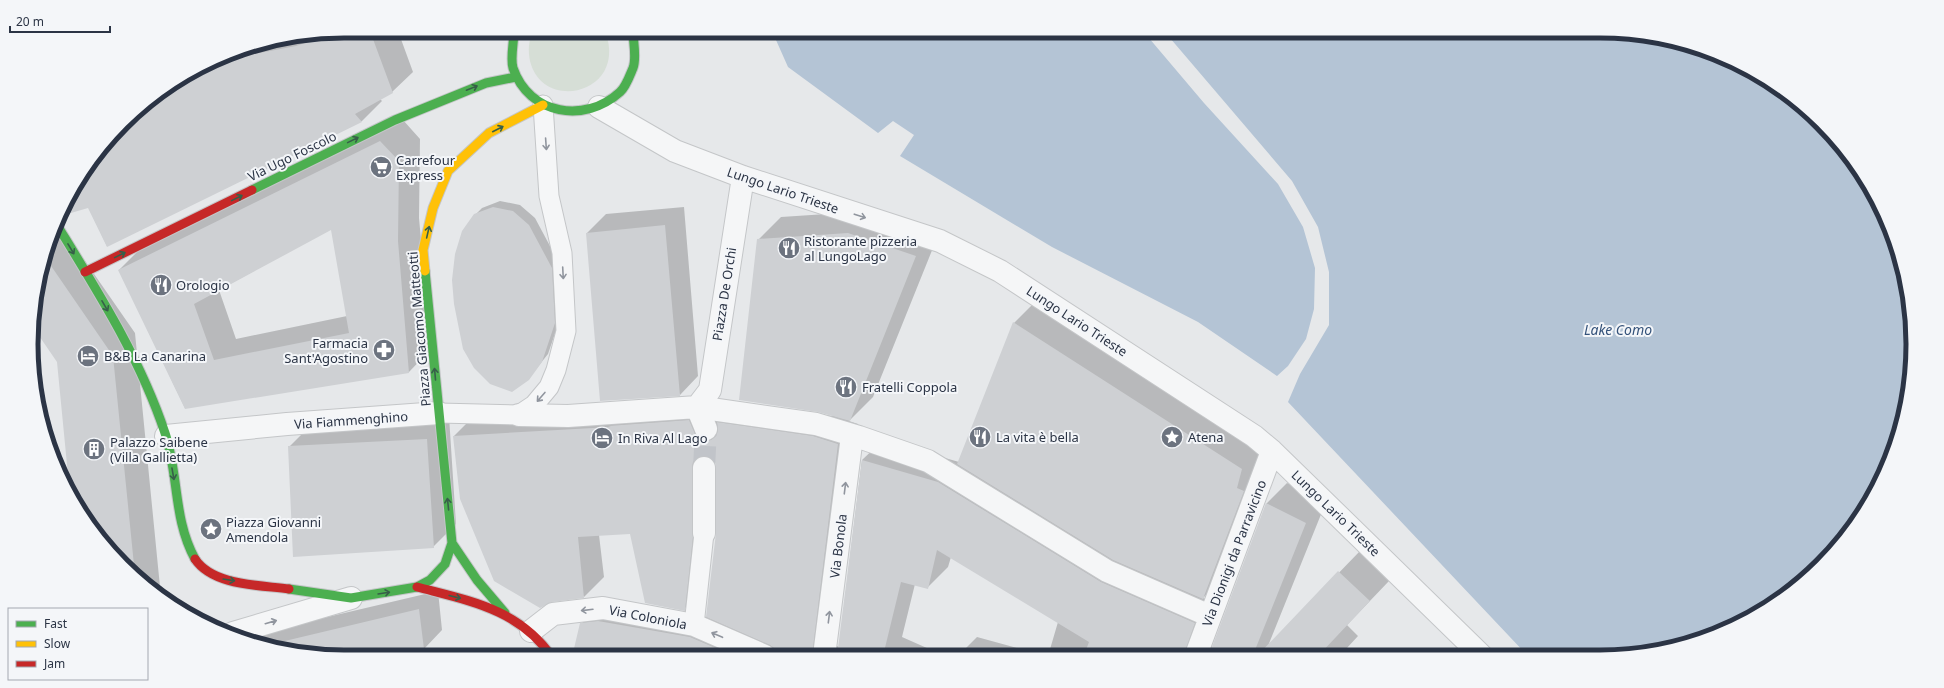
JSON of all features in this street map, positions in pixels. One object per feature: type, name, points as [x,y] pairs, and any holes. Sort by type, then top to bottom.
[{"type":"main road","points":[[512,38],[511,61],[516,77],[523,89],[543,105],[554,110],[577,113],[599,107],[615,97],[628,82],[635,64],[637,46],[635,38]]},
{"type":"main road","name":"Via Ugo Foscolo","points":[[85,272],[395,120],[486,83],[516,77]]},
{"type":"main road","name":"Piazza Giacomo Matteotti","points":[[439,413],[423,250],[433,208],[448,171],[489,133],[543,105]]},
{"type":"main road","points":[[60,230],[85,272],[147,385],[166,436],[181,525],[194,556],[206,572],[223,580],[350,598],[417,587],[430,580],[445,564],[452,543],[439,413]]},
{"type":"main road","points":[[452,543],[477,580],[507,615]]},
{"type":"main road","points":[[417,587],[467,600],[507,615],[531,631],[549,650]]},
{"type":"street","name":"Lungo Lario Trieste","points":[[599,107],[675,151],[744,177],[940,241],[1000,271],[1254,436],[1272,451],[1476,650]]},
{"type":"street","name":"Piazza De Orchi","points":[[697,407],[710,390],[744,177]]},
{"type":"street","points":[[518,415],[568,416],[697,407],[816,424],[928,461],[1107,571],[1210,616]]},
{"type":"street","points":[[697,407],[706,429]]},
{"type":"street","name":"Via Fiammenghino","points":[[166,436],[287,424],[439,413]]},
{"type":"street","name":"Via Bonola","points":[[825,650],[852,436]]},
{"type":"street","name":"Via Dionigi da Parravicino","points":[[1198,650],[1272,451]]},
{"type":"street","points":[[704,468],[704,533]]},
{"type":"street","points":[[239,631],[350,598]]},
{"type":"street","name":"Via Coloniola","points":[[531,631],[552,614],[603,608],[694,625],[751,650]]},
{"type":"lane","points":[[439,413],[518,415],[534,405],[550,387],[556,370],[566,331],[562,253],[549,196],[543,105]]},
{"type":"lane","points":[[694,625],[704,533]]},
{"type":"shaded area","points":[[531,38],[606,38],[609,52],[605,69],[595,82],[581,89],[566,91],[551,87],[538,77],[530,61],[529,46]]},
{"type":"water","points":[[775,38],[1149,38],[1204,103],[1278,184],[1303,227],[1315,268],[1314,309],[1306,339],[1288,366],[1277,376],[1198,322],[1052,247],[900,156],[914,135],[893,121],[878,133],[788,67]]},
{"type":"water","name":"Lake Como","points":[[1170,38],[1620,39],[1679,48],[1717,61],[1753,79],[1786,101],[1802,114],[1830,142],[1843,158],[1865,191],[1883,227],[1896,265],[1905,324],[1906,344],[1903,384],[1896,423],[1890,442],[1883,461],[1865,497],[1843,530],[1830,546],[1802,574],[1786,587],[1753,609],[1717,627],[1679,640],[1640,647],[1600,650],[1522,650],[1288,402],[1300,374],[1329,325],[1329,272],[1318,227],[1292,181]]},
{"type":"building","points":[[373,38],[393,93],[355,114],[362,122],[107,247],[88,208],[68,214],[79,191],[101,158],[114,142],[142,114],[158,101],[191,79],[227,61],[237,57],[296,46],[313,40]]},
{"type":"building","points":[[380,141],[399,161],[398,241],[409,373],[185,409],[118,270]],"holes":[[[331,230],[349,333],[214,360],[194,304]]]},
{"type":"building","points":[[493,207],[513,211],[529,225],[552,268],[555,323],[542,362],[529,380],[512,392],[490,384],[474,368],[463,349],[454,304],[452,280],[455,254],[462,231],[474,214]]},
{"type":"building","points":[[665,225],[680,396],[600,401],[586,233]]},
{"type":"building","points":[[848,233],[916,256],[850,421],[818,412],[739,400],[757,239]]},
{"type":"building","name":"Palazzo Saibene (Villa Gallietta)","points":[[49,263],[113,356],[134,566],[114,546],[101,530],[79,497],[68,475],[57,362],[38,335],[41,304]]},
{"type":"building","points":[[1013,322],[1242,469],[1237,488],[1244,491],[1203,599],[1113,560],[957,464]]},
{"type":"building","points":[[689,420],[698,439],[704,441],[711,440],[716,436],[718,430],[717,422],[813,436],[838,444],[813,650],[775,650],[770,645],[706,617],[716,533],[716,468],[715,461],[710,457],[697,457],[693,462],[692,468],[693,537],[685,611],[645,603],[630,534],[578,537],[584,598],[552,602],[540,608],[494,581],[460,499],[453,436],[611,427],[608,426]]},
{"type":"building","points":[[427,439],[434,548],[293,557],[288,446]]},
{"type":"building","points":[[862,460],[938,482],[1101,582],[1195,623],[1186,650],[1086,650],[1089,642],[937,550],[928,589],[901,582],[884,650],[838,650]]},
{"type":"building","points":[[1266,503],[1306,523],[1255,650],[1211,650]]},
{"type":"building","points":[[1338,571],[1370,601],[1324,650],[1263,650]]},
{"type":"building","points":[[419,609],[424,650],[324,649],[278,643]]},
{"type":"building","points":[[598,621],[690,637],[720,650],[574,650],[580,623]]},
{"type":"tunnel","points":[[704,468],[706,429]]},
{"type":"traffic: fast","points":[[513,38],[512,64],[521,84],[532,96],[545,105],[559,110],[575,111],[591,108],[606,102],[620,92],[633,68],[635,55],[634,38]]},
{"type":"traffic: fast","points":[[252,190],[395,120],[486,83],[516,77]]},
{"type":"traffic: fast","points":[[60,230],[117,326],[131,352],[155,405],[169,449],[183,528],[195,559]]},
{"type":"traffic: fast","points":[[289,589],[351,598],[417,587],[430,580],[445,564],[452,543],[425,271]]},
{"type":"traffic: fast","points":[[452,543],[477,580],[505,613]]},
{"type":"traffic: slow","points":[[425,271],[423,250],[433,208],[448,171],[489,133],[543,105]]},
{"type":"traffic: jam","points":[[85,272],[252,190]]},
{"type":"traffic: jam","points":[[195,559],[203,568],[213,575],[225,579],[238,583],[289,589]]},
{"type":"traffic: jam","points":[[417,587],[456,597],[492,609],[509,617],[539,641],[546,650]]},
{"type":"place","name":"Carrefour Express","points":[[381,167]]},
{"type":"place","name":"Ristorante pizzeria al LungoLago","points":[[789,248]]},
{"type":"place","name":"Orologio","points":[[161,285]]},
{"type":"place","name":"Farmacia Sant'Agostino","points":[[384,350]]},
{"type":"place","name":"B&B La Canarina","points":[[88,356]]},
{"type":"place","name":"Fratelli Coppola","points":[[846,387]]},
{"type":"place","name":"La vita è bella","points":[[980,437]]},
{"type":"place","name":"Atena","points":[[1172,437]]},
{"type":"place","name":"In Riva Al Lago","points":[[602,438]]},
{"type":"place","name":"Palazzo Saibene (Villa Gallietta)","points":[[94,449]]},
{"type":"place","name":"Piazza Giovanni Amendola","points":[[211,529]]}]
